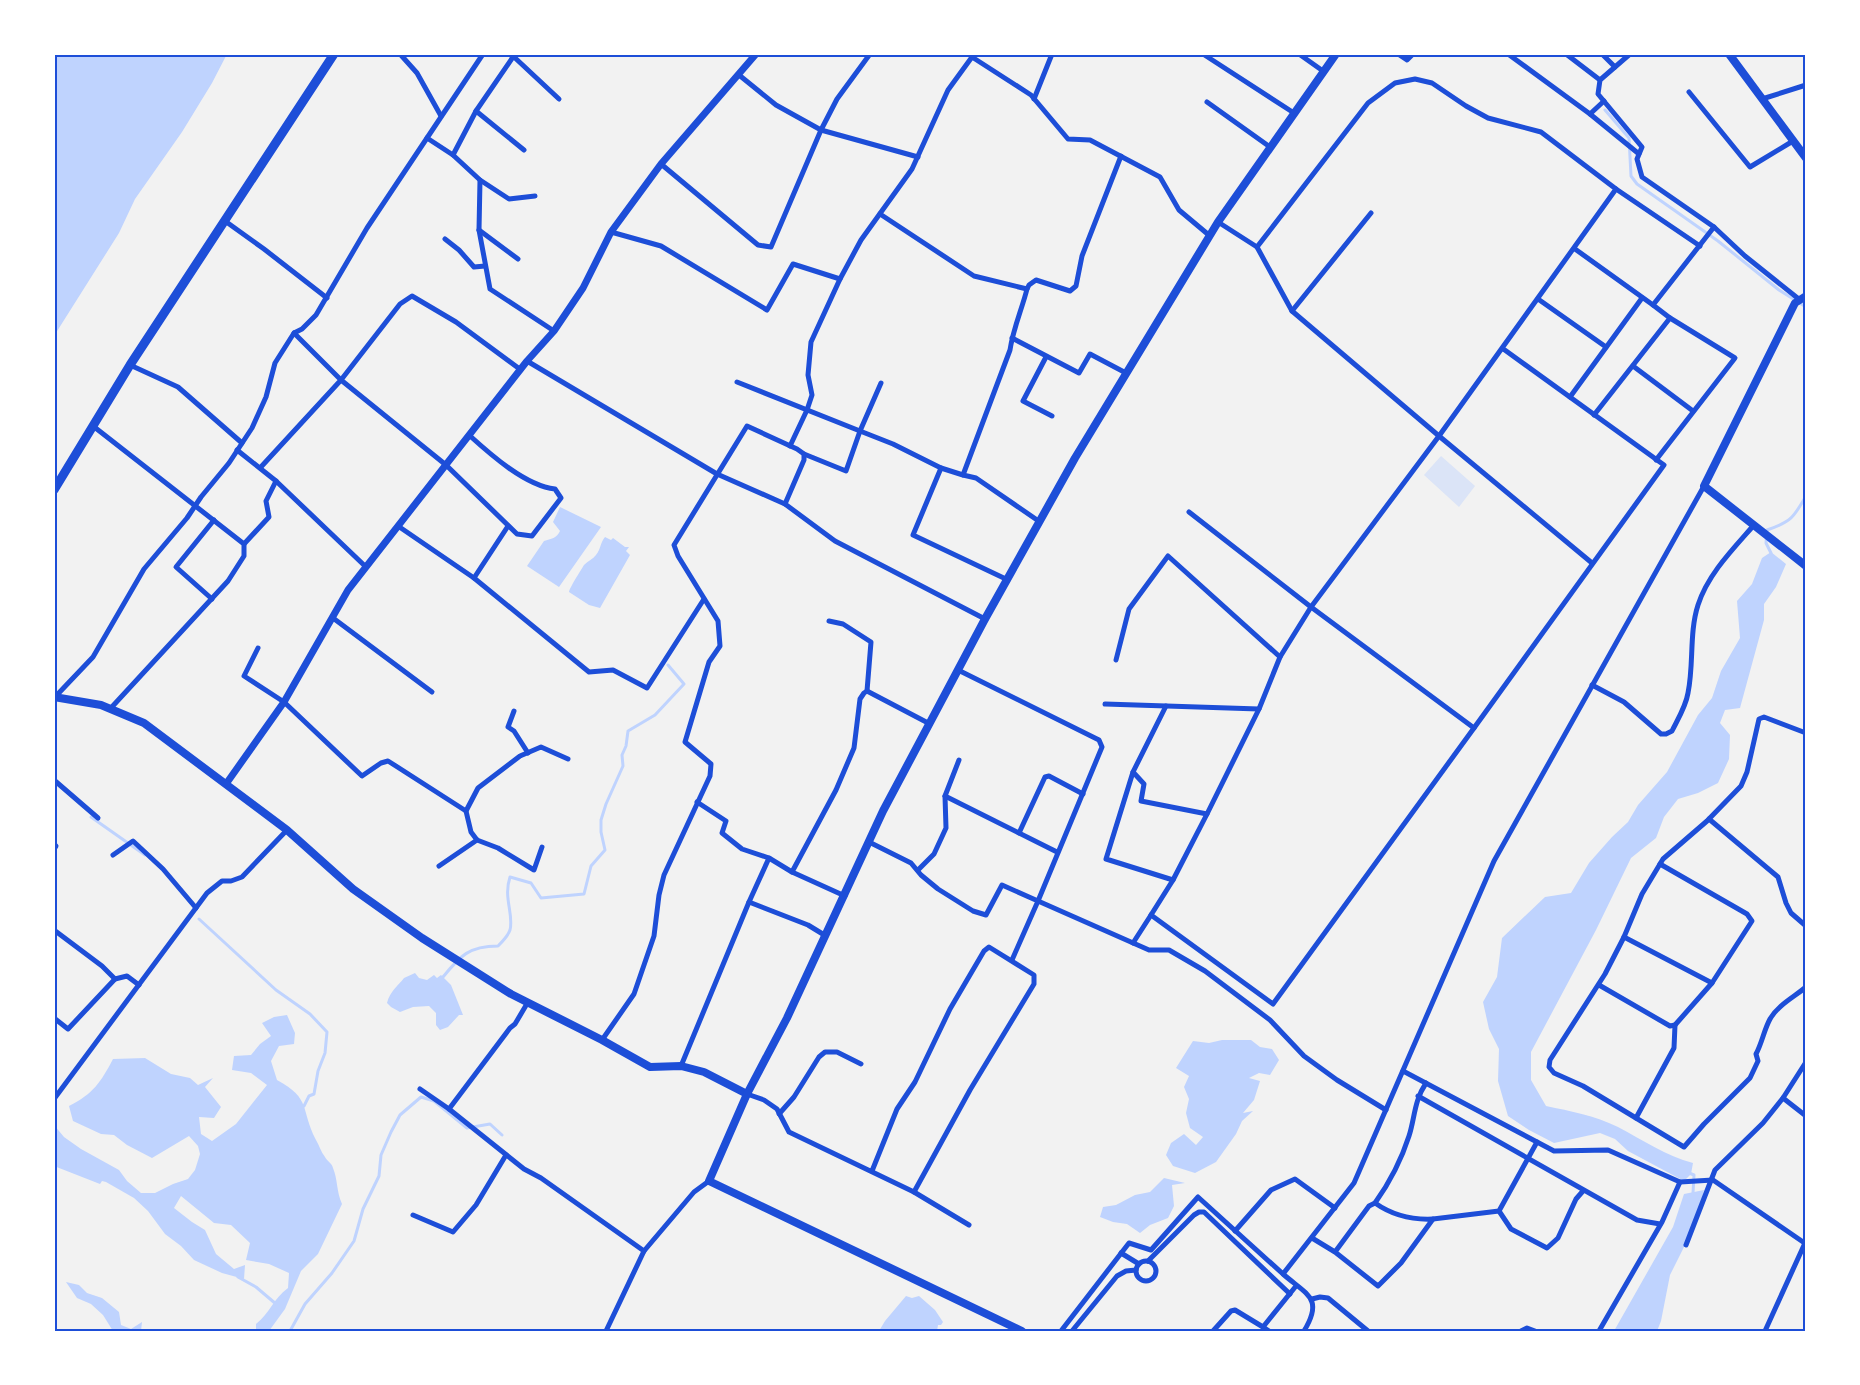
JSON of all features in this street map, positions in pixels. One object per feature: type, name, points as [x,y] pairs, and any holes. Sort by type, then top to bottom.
[{"type":"main road","points":[[54,490],[130,364],[334,54]]},
{"type":"main road","points":[[1022,1331],[709,1180],[747,1094],[783,1027],[883,811],[985,619],[1082,445],[1218,222],[1336,54]]},
{"type":"main road","points":[[1729,54],[1806,158]]},
{"type":"main road","points":[[1800,300],[1704,486],[1806,566]]},
{"type":"main road","points":[[54,697],[101,705],[144,723],[287,830],[353,889],[422,939],[465,966],[650,1067],[681,1066],[704,1072],[747,1094]]},
{"type":"street","points":[[400,54],[417,73],[441,116]]},
{"type":"street","points":[[54,697],[93,657],[144,569],[242,443],[252,428],[266,397],[275,363],[294,333],[302,330],[316,315],[355,248],[483,54]]},
{"type":"street","points":[[661,164],[758,245],[771,247],[820,130],[837,99],[870,54]]},
{"type":"street","points":[[1034,99],[1052,54]]},
{"type":"street","points":[[1203,54],[1294,113]]},
{"type":"street","points":[[1299,54],[1323,71]]},
{"type":"street","points":[[1398,54],[1407,60],[1413,54]]},
{"type":"street","points":[[1508,54],[1590,114],[1639,154]]},
{"type":"street","points":[[1566,54],[1600,80]]},
{"type":"street","points":[[1602,54],[1615,67]]},
{"type":"street","points":[[1630,54],[1600,80],[1598,94],[1642,147],[1637,159],[1642,177],[1714,227],[1745,256],[1800,300]]},
{"type":"street","points":[[453,155],[476,111],[514,55],[559,99]]},
{"type":"street","points":[[226,784],[284,702],[348,590],[527,361],[554,331],[583,288],[610,232],[661,164],[739,75],[753,55]]},
{"type":"street","points":[[790,446],[812,394],[808,375],[811,342],[840,279],[861,240],[900,188],[918,156],[948,90],[972,57],[1034,99],[1068,139],[1090,140],[1160,177],[1179,210],[1210,236]]},
{"type":"street","points":[[739,75],[776,105],[820,130],[918,156]]},
{"type":"street","points":[[1257,247],[1368,103],[1395,83],[1415,79],[1432,83],[1488,118],[1541,132],[1616,189],[1700,246]]},
{"type":"street","points":[[1762,99],[1806,85]]},
{"type":"street","points":[[1689,92],[1750,167],[1793,141]]},
{"type":"street","points":[[1590,114],[1604,101]]},
{"type":"street","points":[[1207,102],[1270,147]]},
{"type":"street","points":[[476,111],[524,150]]},
{"type":"street","points":[[427,138],[453,155],[480,180],[509,199],[535,196]]},
{"type":"street","points":[[963,475],[1010,350],[1027,289],[1036,280],[1070,291],[1076,286],[1082,256],[1121,156]]},
{"type":"street","points":[[480,180],[479,231],[490,289],[554,331]]},
{"type":"street","points":[[1133,943],[1173,880],[1259,709],[1280,657],[1311,607],[1539,299],[1616,189]]},
{"type":"street","points":[[1292,311],[1371,213]]},
{"type":"street","points":[[880,214],[974,276],[1027,289]]},
{"type":"street","points":[[225,221],[327,298]]},
{"type":"street","points":[[1218,222],[1257,247],[1292,311],[1592,563]]},
{"type":"street","points":[[1653,305],[1714,227]]},
{"type":"street","points":[[479,231],[518,259]]},
{"type":"street","points":[[610,232],[661,246],[767,310],[793,264],[840,279]]},
{"type":"street","points":[[445,239],[459,250],[474,267],[485,266]]},
{"type":"street","points":[[1575,249],[1670,318],[1735,358],[1656,459]]},
{"type":"street","points":[[260,468],[341,380],[400,304],[412,296],[456,322],[521,370]]},
{"type":"street","points":[[1570,397],[1642,297]]},
{"type":"street","points":[[1539,299],[1606,347]]},
{"type":"street","points":[[1594,415],[1670,318]]},
{"type":"street","points":[[294,333],[341,380],[446,465],[517,534],[532,536],[561,498],[555,489],[542,487],[494,458],[470,435]]},
{"type":"street","points":[[1012,338],[1079,373],[1090,354],[1126,373]]},
{"type":"street","points":[[1150,915],[1273,1004],[1664,465],[1503,348]]},
{"type":"street","points":[[1046,357],[1023,400],[1052,416]]},
{"type":"street","points":[[527,361],[717,474],[785,504],[835,541],[985,619]]},
{"type":"street","points":[[130,364],[177,387],[242,443]]},
{"type":"street","points":[[1633,366],[1693,411]]},
{"type":"street","points":[[737,382],[893,444],[941,468],[976,478],[1040,522]]},
{"type":"street","points":[[602,1040],[634,994],[654,936],[664,874],[710,776],[711,764],[685,742],[709,662],[720,645],[718,621],[678,556],[674,545],[747,426],[804,454],[846,471],[881,383]]},
{"type":"street","points":[[93,426],[244,544]]},
{"type":"street","points":[[237,450],[276,481],[366,567]]},
{"type":"street","points":[[785,504],[804,460],[804,454]]},
{"type":"street","points":[[941,468],[912,535],[1008,580]]},
{"type":"street","points":[[110,709],[228,581],[244,556],[244,544],[269,517],[266,501],[276,481]]},
{"type":"street","points":[[1282,1274],[1354,1183],[1494,861],[1704,486]]},
{"type":"street","points":[[1189,512],[1474,729]]},
{"type":"street","points":[[212,599],[176,567],[214,520]]},
{"type":"street","points":[[1592,685],[1624,702],[1661,734],[1672,731],[1688,694],[1698,605],[1720,566],[1754,525]]},
{"type":"street","points":[[398,526],[474,578],[589,672],[613,670],[647,688],[704,599]]},
{"type":"street","points":[[474,578],[508,526]]},
{"type":"street","points":[[1116,660],[1129,609],[1168,556],[1280,657]]},
{"type":"street","points":[[333,618],[432,692]]},
{"type":"street","points":[[792,872],[836,790],[854,748],[860,699],[867,692],[871,642],[843,624],[829,621]]},
{"type":"street","points":[[258,648],[244,676],[284,702],[362,776],[388,761],[466,811]]},
{"type":"street","points":[[958,670],[1098,740],[1102,747],[1012,960]]},
{"type":"street","points":[[867,692],[930,724]]},
{"type":"street","points":[[1105,704],[1259,709]]},
{"type":"street","points":[[1166,706],[1133,772],[1106,859],[1173,880]]},
{"type":"street","points":[[514,711],[508,727],[528,753]]},
{"type":"street","points":[[1806,733],[1764,717],[1759,719],[1747,772],[1741,786],[1709,819],[1663,859],[1642,894],[1624,937],[1599,984],[1550,1060],[1549,1067],[1554,1073],[1583,1086],[1684,1147],[1750,1078],[1758,1061],[1756,1054],[1762,1044],[1763,1034],[1772,1016],[1786,1001],[1806,987]]},
{"type":"street","points":[[542,847],[534,870],[498,848],[477,840],[471,832],[466,811],[478,788],[520,756],[541,747],[568,759]]},
{"type":"street","points":[[918,870],[934,854],[946,828],[945,796],[958,760]]},
{"type":"street","points":[[1133,772],[1144,784],[1141,801],[1207,814]]},
{"type":"street","points":[[1019,833],[1045,777],[1049,776],[1083,794]]},
{"type":"street","points":[[54,780],[98,818]]},
{"type":"street","points":[[945,796],[1057,852]]},
{"type":"street","points":[[698,802],[726,821],[722,833],[742,849],[769,858],[792,872],[845,896]]},
{"type":"street","points":[[1709,819],[1778,877],[1791,913],[1806,926]]},
{"type":"street","points":[[54,1099],[207,893],[222,881],[242,877],[287,830]]},
{"type":"street","points":[[439,866],[477,840]]},
{"type":"street","points":[[113,855],[133,841],[163,869],[196,908]]},
{"type":"street","points":[[869,842],[911,863],[938,889],[980,914],[986,915],[1002,885],[1149,950],[1169,950],[1204,971],[1270,1020],[1304,1056],[1337,1080],[1386,1110]]},
{"type":"street","points":[[54,844],[56,846],[54,849]]},
{"type":"street","points":[[681,1066],[769,858]]},
{"type":"street","points":[[1636,1118],[1674,1048],[1675,1025],[1712,983],[1752,921],[1747,914],[1660,864]]},
{"type":"street","points":[[749,902],[808,925],[826,936]]},
{"type":"street","points":[[54,930],[102,966],[115,979]]},
{"type":"street","points":[[1624,937],[1712,983]]},
{"type":"street","points":[[872,1172],[897,1109],[915,1082],[950,1009],[984,951],[988,948],[1034,975],[1034,984],[970,1090],[914,1192]]},
{"type":"street","points":[[54,1018],[68,1029],[115,979],[127,976],[139,985]]},
{"type":"street","points":[[1599,984],[1664,1023],[1670,1026],[1675,1025]]},
{"type":"street","points":[[449,1109],[515,1024],[528,1002]]},
{"type":"street","points":[[779,1114],[794,1097],[819,1057],[825,1052],[837,1052],[861,1064]]},
{"type":"street","points":[[1686,1245],[1715,1170],[1764,1123],[1806,1063]]},
{"type":"street","points":[[1403,1071],[1554,1151],[1608,1150],[1680,1182],[1710,1180],[1806,1244],[1765,1331]]},
{"type":"street","points":[[1335,1252],[1392,1179],[1409,1135],[1418,1096],[1426,1083]]},
{"type":"street","points":[[420,1089],[506,1155],[644,1251]]},
{"type":"street","points":[[747,1094],[770,1104],[779,1114],[789,1132],[914,1192],[969,1225]]},
{"type":"street","points":[[1418,1096],[1637,1220],[1660,1224]]},
{"type":"street","points":[[1783,1098],[1806,1116]]},
{"type":"street","points":[[1499,1211],[1537,1142]]},
{"type":"street","points":[[413,1215],[453,1232],[476,1205],[506,1155]]},
{"type":"street","points":[[1235,1231],[1271,1190],[1295,1179],[1335,1208]]},
{"type":"street","points":[[606,1331],[644,1251],[694,1192],[709,1180]]},
{"type":"street","points":[[1599,1331],[1660,1224],[1680,1182]]},
{"type":"street","points":[[1499,1211],[1511,1229],[1547,1248],[1558,1238],[1576,1199],[1583,1191]]},
{"type":"street","points":[[1061,1331],[1129,1243],[1151,1250],[1198,1197],[1312,1299],[1314,1312],[1304,1331]]},
{"type":"street","points":[[1375,1203],[1397,1215],[1420,1220],[1499,1211]]},
{"type":"street","points":[[1072,1331],[1116,1276],[1148,1261],[1199,1212],[1204,1212],[1290,1294]]},
{"type":"street","points":[[1312,1238],[1335,1252],[1378,1286],[1401,1263],[1433,1219]]},
{"type":"street","points":[[1121,1252],[1137,1267],[1139,1279],[1145,1282],[1152,1280],[1156,1275],[1156,1268],[1148,1261]]},
{"type":"street","points":[[1213,1331],[1231,1311],[1235,1310],[1266,1329],[1296,1286]]},
{"type":"street","points":[[1312,1299],[1328,1298],[1368,1331]]},
{"type":"street","points":[[1521,1331],[1527,1328],[1535,1331]]},
{"type":"shaded area","points":[[1441,456],[1475,486],[1459,507],[1424,475]]},
{"type":"water","points":[[54,54],[227,54],[182,132],[135,199],[119,233],[54,336]]},
{"type":"water","points":[[560,507],[601,527],[559,587],[527,566],[544,541],[554,538],[559,533],[560,531],[553,522]]},
{"type":"water","points":[[605,537],[611,540],[613,538],[625,547],[629,547],[626,551],[630,555],[600,608],[589,605],[569,592],[584,565],[598,553]]},
{"type":"water","points":[[1771,552],[1786,564],[1776,587],[1764,604],[1764,620],[1740,708],[1725,710],[1720,723],[1730,735],[1729,759],[1718,783],[1698,793],[1678,799],[1664,817],[1656,838],[1631,858],[1596,930],[1531,1052],[1531,1080],[1546,1106],[1610,1123],[1664,1152],[1693,1163],[1691,1174],[1684,1181],[1628,1151],[1615,1139],[1600,1133],[1554,1143],[1508,1116],[1498,1081],[1499,1049],[1489,1029],[1483,1002],[1497,977],[1502,938],[1545,897],[1571,893],[1589,863],[1628,822],[1638,805],[1667,772],[1698,715],[1712,698],[1721,671],[1740,638],[1737,601],[1752,584],[1762,558]]},
{"type":"water","points":[[415,973],[419,978],[427,980],[434,975],[437,978],[441,975],[451,985],[463,1015],[459,1015],[448,1027],[440,1030],[436,1025],[436,1013],[429,1006],[413,1007],[400,1012],[391,1007],[387,1003],[392,992],[404,978]]},
{"type":"water","points":[[287,1015],[295,1033],[294,1044],[279,1046],[271,1061],[277,1080],[301,1099],[316,1140],[332,1166],[342,1204],[318,1254],[301,1271],[285,1309],[269,1331],[256,1331],[256,1324],[288,1288],[289,1273],[269,1264],[246,1260],[250,1243],[231,1225],[214,1223],[181,1196],[174,1208],[205,1230],[216,1254],[234,1269],[245,1265],[244,1279],[222,1273],[194,1260],[165,1234],[148,1211],[134,1198],[106,1182],[102,1181],[100,1184],[54,1166],[54,1125],[64,1137],[81,1149],[119,1170],[127,1181],[141,1193],[155,1193],[188,1179],[195,1170],[200,1154],[198,1146],[189,1136],[152,1158],[127,1145],[114,1135],[101,1134],[73,1121],[69,1106],[96,1087],[113,1059],[145,1058],[171,1074],[190,1078],[198,1085],[213,1078],[205,1087],[221,1107],[214,1118],[199,1117],[201,1134],[212,1141],[236,1124],[267,1085],[251,1073],[232,1070],[234,1056],[251,1055],[271,1036],[262,1023],[274,1017]]},
{"type":"water","points":[[1222,1040],[1251,1040],[1260,1047],[1272,1049],[1279,1060],[1270,1075],[1259,1073],[1249,1078],[1260,1081],[1254,1100],[1243,1113],[1253,1111],[1242,1121],[1236,1134],[1216,1162],[1195,1173],[1173,1166],[1166,1155],[1171,1143],[1184,1134],[1196,1145],[1203,1137],[1190,1128],[1186,1113],[1189,1099],[1184,1087],[1189,1076],[1176,1068],[1193,1041],[1209,1043]]},
{"type":"water","points":[[1164,1178],[1185,1183],[1172,1185],[1174,1206],[1168,1218],[1150,1225],[1140,1233],[1127,1224],[1100,1217],[1103,1207],[1116,1205],[1135,1195],[1150,1192]]},
{"type":"water","points":[[1704,1190],[1696,1223],[1670,1275],[1657,1331],[1614,1331],[1673,1227],[1684,1194]]},
{"type":"water","points":[[66,1282],[79,1285],[87,1293],[102,1298],[119,1312],[121,1325],[131,1329],[142,1322],[141,1331],[113,1331],[103,1315],[91,1304],[77,1298]]},
{"type":"water","points":[[906,1296],[912,1298],[919,1296],[935,1310],[943,1322],[938,1325],[937,1331],[879,1331]]},
{"type":"waterway","points":[[1605,110],[1629,138],[1631,176],[1637,184],[1718,241],[1779,290],[1806,307]]},
{"type":"waterway","points":[[1771,553],[1766,543],[1767,530],[1791,518],[1806,496]]},
{"type":"waterway","points":[[443,977],[460,958],[472,950],[498,946],[507,936],[511,924],[508,892],[510,877],[531,883],[541,898],[584,894],[591,866],[605,850],[601,820],[623,766],[622,755],[628,731],[655,715],[684,684],[668,665]]},
{"type":"waterway","points":[[91,817],[145,855]]},
{"type":"waterway","points":[[199,919],[276,990],[310,1014],[327,1032],[325,1053],[318,1071],[314,1094],[309,1096],[304,1106]]},
{"type":"waterway","points":[[290,1331],[305,1304],[332,1273],[354,1241],[363,1209],[379,1176],[381,1155],[400,1115],[421,1097],[434,1101],[467,1128],[490,1124],[502,1135]]},
{"type":"waterway","points":[[1689,1173],[1694,1175],[1693,1193]]},
{"type":"waterway","points":[[238,1277],[256,1287],[276,1304]]}]
